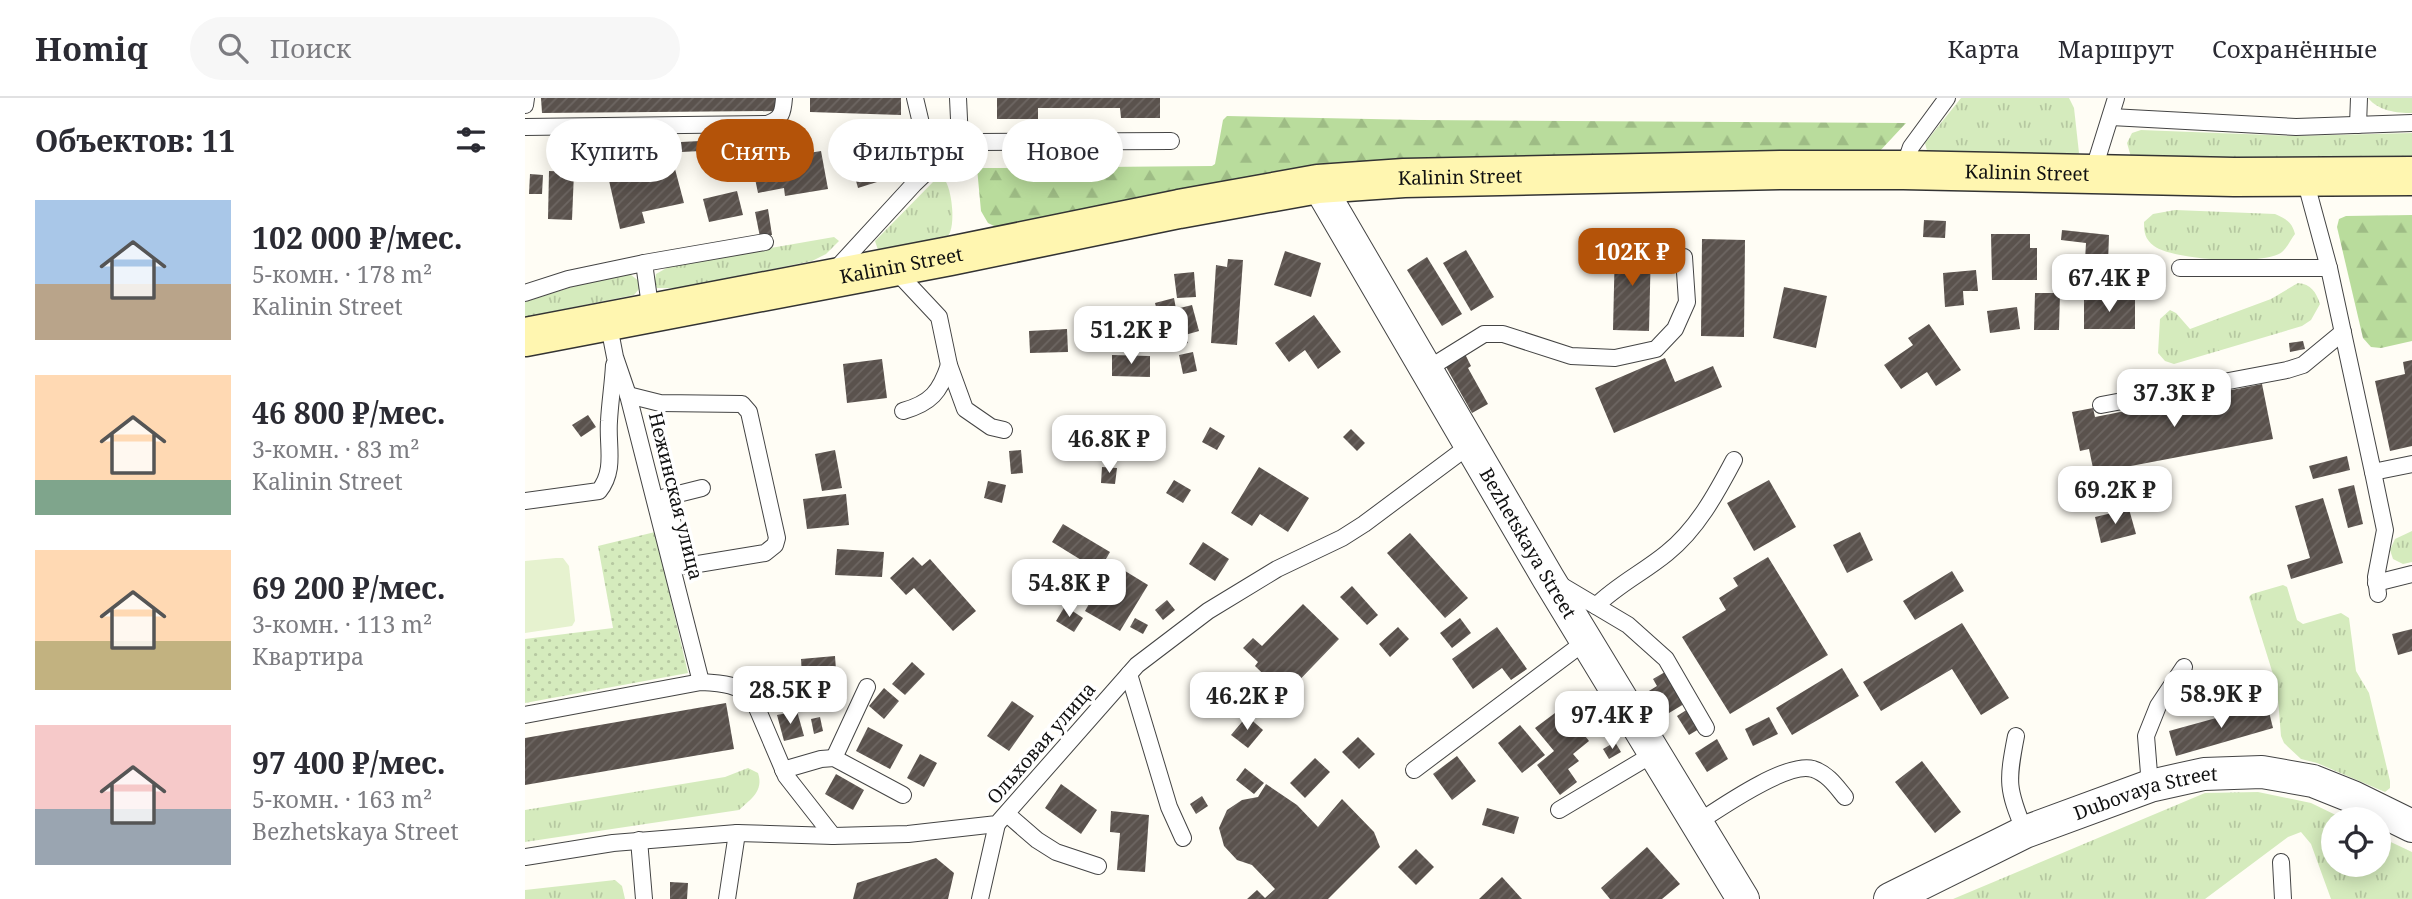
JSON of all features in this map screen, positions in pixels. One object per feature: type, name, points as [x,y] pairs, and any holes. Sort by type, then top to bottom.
[{"type":"main road","name":"Kalinin Street","points":[[525,337],[612,339],[651,313],[1318,184],[1404,178],[1780,170],[2412,177]]},
{"type":"street","name":"Bezhetskaya Street","points":[[1318,184],[1548,578],[1743,899]]},
{"type":"street","name":"Dubovaya Street","points":[[1890,899],[2025,832],[2150,786],[2204,774],[2262,772],[2313,781],[2412,826]]},
{"type":"lane","points":[[525,105],[526,98]]},
{"type":"lane","points":[[525,127],[768,124],[778,121],[783,112],[784,98]]},
{"type":"lane","points":[[915,98],[919,119]]},
{"type":"lane","points":[[958,98],[959,119]]},
{"type":"lane","points":[[1903,170],[1911,147],[1947,98]]},
{"type":"lane","points":[[2092,174],[2116,98]]},
{"type":"lane","points":[[2358,125],[2359,98]]},
{"type":"lane","points":[[2111,117],[2296,127],[2412,123]]},
{"type":"lane","points":[[988,142],[1171,141]]},
{"type":"lane","points":[[2304,176],[2329,268],[2385,530],[2377,589],[2412,574]]},
{"type":"lane","points":[[826,279],[916,182]]},
{"type":"lane","points":[[525,293],[568,279],[765,242]]},
{"type":"lane","points":[[1426,370],[1484,334],[1503,334],[1571,356],[1615,358],[1656,349],[1675,329],[1687,302],[1684,257]]},
{"type":"lane","points":[[644,263],[651,313]]},
{"type":"lane","points":[[893,267],[939,317],[949,365],[965,409],[991,427],[1004,430]]},
{"type":"lane","points":[[2180,268],[2329,268]]},
{"type":"lane","points":[[2101,405],[2287,370],[2303,365],[2343,332]]},
{"type":"lane","points":[[525,500],[599,491],[605,484],[609,474],[608,422],[612,339]]},
{"type":"lane","name":"Нежинская улица","points":[[612,339],[660,498],[701,682]]},
{"type":"lane","points":[[903,411],[919,407],[929,400],[943,382],[949,365]]},
{"type":"lane","points":[[628,395],[660,403],[741,404],[749,412],[777,538],[775,545],[765,553],[686,566],[683,564],[660,498],[702,488]]},
{"type":"lane","name":"Ольховая улица","points":[[525,857],[639,841],[737,833],[833,836],[908,834],[1002,819],[1137,665],[1208,611],[1277,569],[1342,538],[1470,445]]},
{"type":"lane","points":[[1596,606],[1607,594],[1668,552],[1703,515],[1734,460]]},
{"type":"lane","points":[[2372,472],[2412,464]]},
{"type":"lane","points":[[1548,578],[1627,625],[1666,659],[1706,728]]},
{"type":"lane","points":[[1414,770],[1586,641]]},
{"type":"lane","points":[[2150,786],[2146,736],[2158,706],[2184,667]]},
{"type":"lane","points":[[1129,674],[1170,807],[1183,838]]},
{"type":"lane","points":[[525,715],[701,682],[726,684],[748,692],[786,776],[833,836]]},
{"type":"lane","points":[[834,758],[867,687]]},
{"type":"lane","points":[[2016,736],[2009,771],[2011,798],[2025,832]]},
{"type":"lane","points":[[1559,810],[1655,754]]},
{"type":"lane","points":[[783,769],[834,758],[903,795]]},
{"type":"lane","points":[[1697,823],[1764,782],[1797,768],[1811,768],[1826,775],[1845,797]]},
{"type":"lane","points":[[981,899],[1002,819],[1056,852],[1098,866]]},
{"type":"lane","points":[[727,899],[737,833]]},
{"type":"lane","points":[[639,841],[644,899]]},
{"type":"lane","points":[[2281,862],[2283,899]]},
{"type":"green space","points":[[1961,98],[2069,98],[2074,108],[2079,153],[2069,162],[1938,160],[1927,151],[1925,143]]},
{"type":"green space","points":[[2368,98],[2412,98],[2412,113],[2388,110],[2377,106]]},
{"type":"green space","points":[[1227,116],[1906,123],[1878,153],[1000,229],[988,223],[981,211],[978,182],[988,182],[988,168],[1002,168],[1002,182],[1123,182],[1123,167],[1212,166],[1215,164],[1223,120]]},
{"type":"green space","points":[[2141,130],[2295,136],[2412,133],[2412,167],[2131,157],[2127,143],[2132,133]]},
{"type":"green space","points":[[933,182],[946,182],[951,198],[952,216],[948,236],[878,250],[875,241]]},
{"type":"green space","points":[[2175,210],[2275,214],[2288,221],[2295,234],[2282,252],[2257,259],[2218,260],[2179,255],[2154,246],[2144,229],[2144,222],[2153,214]]},
{"type":"green space","points":[[2412,215],[2412,341],[2381,348],[2371,347],[2363,338],[2337,227],[2339,219],[2346,216]]},
{"type":"green space","points":[[834,237],[839,241],[826,254],[812,261],[679,288],[657,288],[654,285],[656,274],[672,265]]},
{"type":"green space","points":[[631,275],[639,281],[639,289],[634,295],[525,317],[525,302],[572,287]]},
{"type":"green space","points":[[2298,283],[2312,289],[2320,304],[2311,320],[2302,326],[2174,364],[2165,361],[2158,353],[2160,319],[2170,310],[2190,329],[2271,299]]},
{"type":"green space","points":[[2412,531],[2412,562],[2403,564],[2393,559],[2390,550],[2395,539]]},
{"type":"green space","points":[[655,532],[688,673],[525,703],[525,639],[613,628],[598,546]]},
{"type":"green space","points":[[563,558],[569,566],[575,621],[572,626],[525,633],[525,561]]},
{"type":"green space","points":[[2283,585],[2287,587],[2297,620],[2303,624],[2341,613],[2349,618],[2356,671],[2369,693],[2390,781],[2390,788],[2385,792],[2317,763],[2301,759],[2284,743],[2281,736],[2277,687],[2249,597]]},
{"type":"green space","points":[[748,768],[758,773],[758,790],[739,810],[525,842],[525,810],[725,777]]},
{"type":"green space","points":[[2258,792],[2311,803],[2321,808],[2321,872],[2311,844],[2301,832],[2288,837],[2205,899],[1953,899],[2205,793]]},
{"type":"green space","points":[[2391,842],[2412,852],[2412,899],[2331,899],[2323,877],[2391,877]]},
{"type":"green space","points":[[615,880],[622,886],[625,899],[525,899],[525,890]]},
{"type":"building","points":[[541,98],[776,98],[777,111],[542,113]]},
{"type":"building","points":[[810,98],[901,98],[901,115],[810,112]]},
{"type":"building","points":[[997,98],[1160,98],[1160,118],[1121,118],[1120,108],[1038,108],[1038,119],[997,119]]},
{"type":"building","points":[[696,141],[696,151],[682,152],[682,142]]},
{"type":"building","points":[[821,151],[828,189],[785,196],[784,188],[758,193],[756,182],[814,182],[814,152]]},
{"type":"building","points":[[530,174],[543,175],[542,194],[529,194]]},
{"type":"building","points":[[549,182],[574,182],[572,220],[548,219]]},
{"type":"building","points":[[609,182],[678,182],[684,203],[642,212],[645,223],[620,229]]},
{"type":"building","points":[[856,182],[877,182],[858,188]]},
{"type":"building","points":[[737,191],[743,215],[709,222],[703,199]]},
{"type":"building","points":[[768,209],[772,235],[760,237],[755,212]]},
{"type":"building","points":[[1924,220],[1946,221],[1945,238],[1923,237]]},
{"type":"building","points":[[2062,230],[2109,235],[2108,263],[2085,260],[2086,243],[2061,240]]},
{"type":"building","points":[[1991,234],[2030,234],[2030,248],[2037,248],[2037,280],[1992,280]]},
{"type":"building","points":[[1702,239],[1745,240],[1744,337],[1701,336]]},
{"type":"building","points":[[1615,245],[1651,246],[1649,331],[1613,330]]},
{"type":"building","points":[[1466,250],[1494,297],[1471,311],[1443,263]]},
{"type":"building","points":[[1285,251],[1321,263],[1311,297],[1274,285]]},
{"type":"building","points":[[1427,257],[1462,314],[1442,326],[1407,270]]},
{"type":"building","points":[[1228,259],[1243,260],[1237,345],[1211,343],[1216,265],[1227,267]]},
{"type":"building","points":[[1976,270],[1978,291],[1963,291],[1964,305],[1945,307],[1943,273]]},
{"type":"building","points":[[1194,272],[1196,297],[1177,298],[1174,274]]},
{"type":"building","points":[[2104,274],[2114,274],[2114,293],[2104,293]]},
{"type":"building","points":[[2119,274],[2129,275],[2129,294],[2119,294]]},
{"type":"building","points":[[1784,287],[1827,296],[1816,348],[1773,338]]},
{"type":"building","points":[[2035,293],[2060,293],[2059,330],[2034,330]]},
{"type":"building","points":[[1174,298],[1176,309],[1192,305],[1199,331],[1185,335],[1188,343],[1167,349],[1155,303]]},
{"type":"building","points":[[2084,299],[2135,300],[2135,329],[2084,329]]},
{"type":"building","points":[[2017,307],[2020,329],[1990,333],[1987,311]]},
{"type":"building","points":[[1314,315],[1341,352],[1318,369],[1305,350],[1289,362],[1275,343]]},
{"type":"building","points":[[1929,324],[1961,370],[1936,386],[1927,372],[1901,389],[1884,365],[1913,345],[1908,338]]},
{"type":"building","points":[[1067,329],[1068,352],[1030,353],[1029,331]]},
{"type":"building","points":[[2303,341],[2305,349],[2290,352],[2289,343]]},
{"type":"building","points":[[1193,352],[1197,371],[1183,374],[1179,355]]},
{"type":"building","points":[[1465,354],[1471,366],[1468,368],[1488,404],[1472,413],[1445,365]]},
{"type":"building","points":[[1112,355],[1150,356],[1150,377],[1112,376]]},
{"type":"building","points":[[1665,358],[1675,382],[1713,366],[1722,387],[1614,433],[1595,388]]},
{"type":"building","points":[[882,359],[887,398],[847,403],[843,364]]},
{"type":"building","points":[[2412,360],[2412,446],[2390,451],[2375,381],[2405,374],[2403,362]]},
{"type":"building","points":[[2262,384],[2273,439],[2094,473],[2089,449],[2080,451],[2072,412],[2093,408],[2095,417]]},
{"type":"building","points":[[588,415],[596,427],[581,437],[572,425]]},
{"type":"building","points":[[1210,427],[1225,436],[1217,450],[1202,442]]},
{"type":"building","points":[[1351,429],[1365,443],[1357,451],[1343,437]]},
{"type":"building","points":[[835,450],[842,488],[822,491],[815,454]]},
{"type":"building","points":[[1021,450],[1023,473],[1011,474],[1009,451]]},
{"type":"building","points":[[2347,456],[2350,470],[2313,479],[2309,466]]},
{"type":"building","points":[[1102,467],[1117,468],[1115,484],[1101,483]]},
{"type":"building","points":[[1259,467],[1309,498],[1288,532],[1260,514],[1252,526],[1231,513]]},
{"type":"building","points":[[1174,480],[1191,490],[1183,503],[1166,493]]},
{"type":"building","points":[[1769,480],[1796,527],[1754,551],[1727,503]]},
{"type":"building","points":[[988,481],[1006,485],[1002,503],[984,498]]},
{"type":"building","points":[[2354,485],[2363,524],[2348,528],[2338,489]]},
{"type":"building","points":[[846,494],[849,525],[807,529],[803,499]]},
{"type":"building","points":[[2323,498],[2343,563],[2291,579],[2287,565],[2310,558],[2295,506]]},
{"type":"building","points":[[2129,509],[2136,534],[2101,543],[2095,517]]},
{"type":"building","points":[[1063,524],[1110,552],[1099,571],[1052,542]]},
{"type":"building","points":[[1860,532],[1873,560],[1847,573],[1833,545]]},
{"type":"building","points":[[1410,533],[1468,598],[1445,618],[1387,553]]},
{"type":"building","points":[[1203,542],[1229,559],[1215,581],[1189,564]]},
{"type":"building","points":[[837,549],[884,552],[882,577],[835,575]]},
{"type":"building","points":[[913,557],[922,566],[930,559],[976,611],[953,631],[914,588],[906,595],[890,578]]},
{"type":"building","points":[[1768,557],[1828,655],[1730,714],[1682,637],[1726,610],[1719,598],[1738,586],[1733,578]]},
{"type":"building","points":[[1112,563],[1148,585],[1120,631],[1085,611]]},
{"type":"building","points":[[1952,571],[1964,591],[1915,620],[1903,601]]},
{"type":"building","points":[[1067,580],[1080,586],[1072,604],[1059,597]]},
{"type":"building","points":[[1352,586],[1378,615],[1367,625],[1340,597]]},
{"type":"building","points":[[1167,600],[1175,610],[1163,620],[1155,610]]},
{"type":"building","points":[[1303,604],[1339,639],[1285,695],[1255,666],[1258,662],[1243,648],[1253,638],[1262,646]]},
{"type":"building","points":[[1065,606],[1083,618],[1074,632],[1056,621]]},
{"type":"building","points":[[1135,618],[1148,625],[1143,634],[1130,627]]},
{"type":"building","points":[[1460,618],[1471,633],[1452,648],[1440,633]]},
{"type":"building","points":[[1962,623],[2009,698],[1981,715],[1952,669],[1881,711],[1863,682]]},
{"type":"building","points":[[1398,627],[1409,639],[1390,657],[1379,644]]},
{"type":"building","points":[[1497,627],[1527,669],[1511,680],[1502,668],[1473,689],[1452,659]]},
{"type":"building","points":[[2412,629],[2412,651],[2398,655],[2392,634]]},
{"type":"building","points":[[835,656],[838,698],[794,702],[792,677],[802,676],[801,659]]},
{"type":"building","points":[[912,662],[925,674],[905,695],[892,684]]},
{"type":"building","points":[[1842,668],[1859,696],[1792,735],[1776,708]]},
{"type":"building","points":[[1665,672],[1684,704],[1659,719],[1644,694],[1657,686],[1653,679]]},
{"type":"building","points":[[884,688],[899,701],[884,719],[869,706]]},
{"type":"building","points":[[1012,701],[1034,716],[1009,751],[987,736]]},
{"type":"building","points":[[726,703],[734,749],[525,785],[525,738]]},
{"type":"building","points":[[2267,704],[2273,728],[2176,756],[2169,731]]},
{"type":"building","points":[[1563,707],[1589,741],[1573,754],[1579,761],[1568,769],[1577,782],[1560,795],[1537,765],[1554,751],[1535,728]]},
{"type":"building","points":[[1688,709],[1699,729],[1689,735],[1677,716]]},
{"type":"building","points":[[797,711],[804,736],[784,741],[777,715]]},
{"type":"building","points":[[1247,716],[1263,730],[1248,748],[1231,735]]},
{"type":"building","points":[[820,717],[823,731],[814,734],[811,719]]},
{"type":"building","points":[[1769,717],[1778,734],[1753,746],[1745,729]]},
{"type":"building","points":[[1520,725],[1545,755],[1522,773],[1498,743]]},
{"type":"building","points":[[868,727],[903,745],[890,769],[856,751]]},
{"type":"building","points":[[1358,737],[1375,754],[1359,769],[1342,752]]},
{"type":"building","points":[[1717,739],[1728,759],[1707,772],[1695,753]]},
{"type":"building","points":[[1615,742],[1621,752],[1609,759],[1603,749]]},
{"type":"building","points":[[920,754],[937,763],[924,787],[907,778]]},
{"type":"building","points":[[1457,756],[1476,781],[1452,800],[1433,774]]},
{"type":"building","points":[[1315,758],[1330,772],[1305,798],[1290,783]]},
{"type":"building","points":[[1922,761],[1961,812],[1935,833],[1895,782]]},
{"type":"building","points":[[1245,768],[1264,783],[1254,794],[1236,780]]},
{"type":"building","points":[[836,774],[864,790],[853,810],[825,794]]},
{"type":"building","points":[[1061,784],[1097,810],[1081,834],[1045,808]]},
{"type":"building","points":[[1266,784],[1297,805],[1318,827],[1342,799],[1374,832],[1380,847],[1328,899],[1247,899],[1257,890],[1265,898],[1275,889],[1252,865],[1237,860],[1224,846],[1219,828],[1227,810],[1242,800],[1258,797]]},
{"type":"building","points":[[1202,796],[1208,806],[1196,814],[1190,804]]},
{"type":"building","points":[[1487,808],[1519,817],[1514,834],[1482,825]]},
{"type":"building","points":[[1111,811],[1149,815],[1145,872],[1117,870],[1120,833],[1110,832]]},
{"type":"building","points":[[1647,847],[1680,884],[1662,899],[1610,899],[1601,888]]},
{"type":"building","points":[[1416,849],[1434,867],[1416,885],[1398,867]]},
{"type":"building","points":[[936,858],[954,873],[948,899],[853,899],[857,883]]},
{"type":"building","points":[[1502,877],[1522,899],[1479,899]]},
{"type":"building","points":[[670,882],[688,883],[687,899],[670,899]]}]
